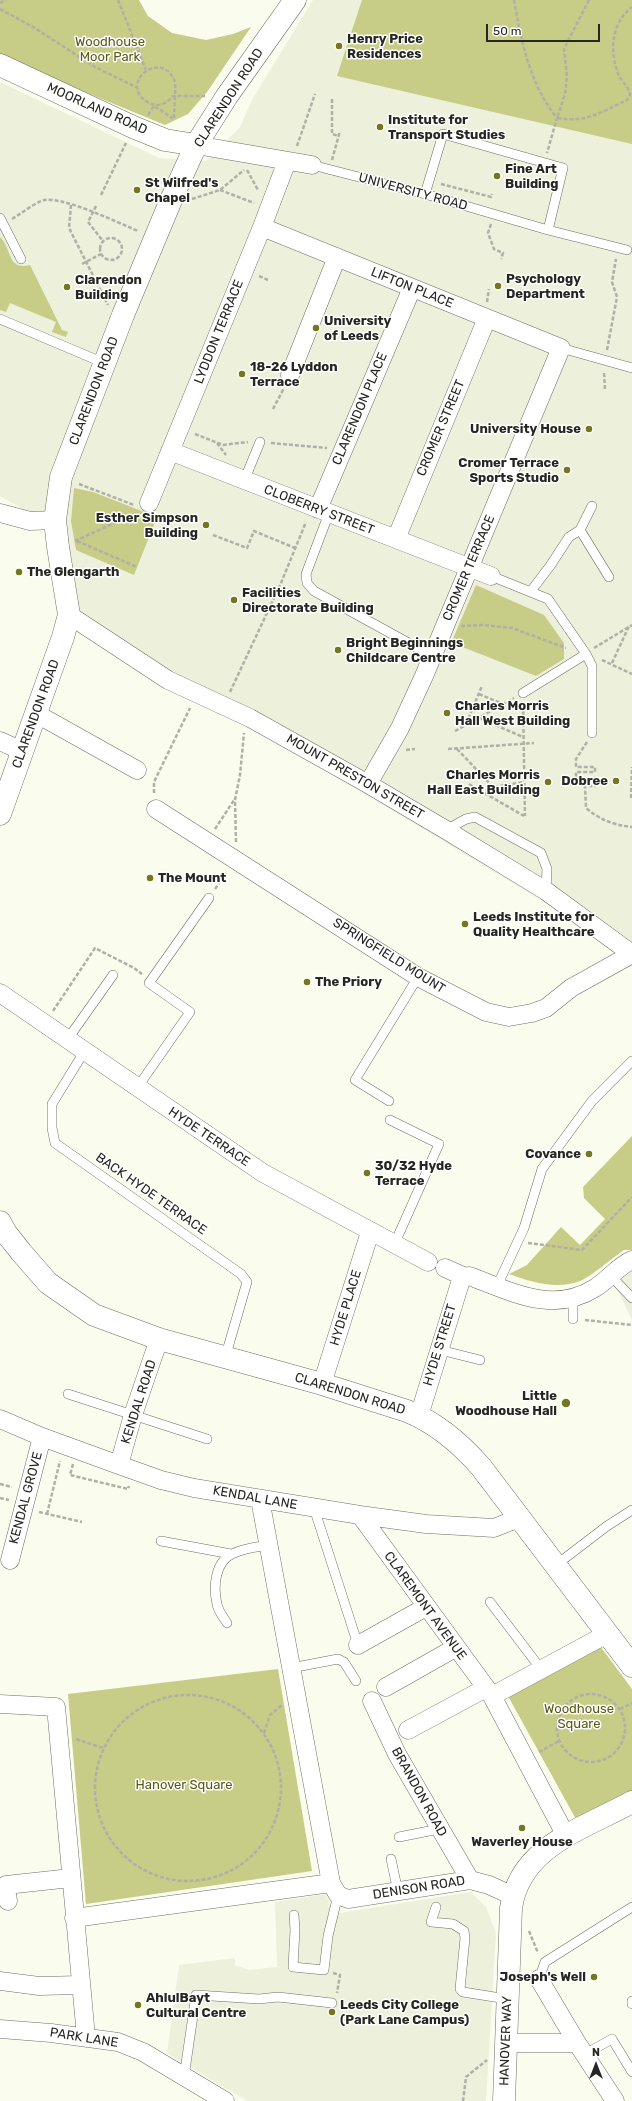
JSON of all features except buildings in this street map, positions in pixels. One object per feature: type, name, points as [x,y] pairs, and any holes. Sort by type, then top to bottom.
[{"type":"street","name":"CLARENDON ROAD","points":[[0,814],[63,637],[69,615],[67,544],[55,520],[60,477],[123,315],[171,200],[196,145],[227,96],[294,0]]},
{"type":"street","name":"MOORLAND ROAD","points":[[0,65],[133,127],[166,140],[196,145]]},
{"type":"street","name":"UNIVERSITY ROAD","points":[[196,145],[312,165]]},
{"type":"street","name":"LYDDON TERRACE","points":[[146,506],[262,227],[287,161]]},
{"type":"street","name":"LIFTON PLACE","points":[[262,227],[561,348]]},
{"type":"street","points":[[290,375],[337,257]]},
{"type":"street","name":"CLARENDON PLACE","points":[[320,509],[412,288]]},
{"type":"street","name":"CROMER STREET","points":[[396,538],[487,318]]},
{"type":"street","name":"CROMER TERRACE","points":[[368,784],[400,728],[432,656],[561,348]]},
{"type":"street","name":"CLOBERRY STREET","points":[[170,451],[491,576]]},
{"type":"street","points":[[0,513],[30,522],[55,520]]},
{"type":"street","name":"MOUNT PRESTON STREET","points":[[69,615],[168,680],[250,718],[368,784],[546,890],[632,954]]},
{"type":"street","points":[[35,713],[137,770]]},
{"type":"street","points":[[0,741],[22,751]]},
{"type":"street","name":"SPRINGFIELD MOUNT","points":[[156,809],[418,977],[486,1012],[508,1017],[532,1013],[546,1008],[571,988],[632,954]]},
{"type":"street","name":"HYDE TERRACE","points":[[0,993],[84,1052],[263,1173],[428,1262]]},
{"type":"street","name":"CLARENDON ROAD","points":[[0,1222],[17,1248],[48,1283],[94,1315],[159,1339],[322,1384],[419,1416],[446,1432],[466,1449],[632,1666]]},
{"type":"street","name":"HYDE PLACE","points":[[322,1384],[370,1232]]},
{"type":"street","points":[[445,1268],[465,1277],[469,1276],[533,1299],[554,1301],[573,1298],[596,1288],[632,1260]]},
{"type":"street","name":"HYDE STREET","points":[[419,1416],[461,1280],[465,1277]]},
{"type":"street","name":"KENDAL ROAD","points":[[119,1465],[133,1416],[159,1339]]},
{"type":"street","name":"KENDAL LANE","points":[[0,1419],[42,1437],[119,1465],[181,1484],[314,1508],[426,1524],[494,1528],[519,1518]]},
{"type":"street","name":"KENDAL GROVE","points":[[10,1560],[42,1437]]},
{"type":"street","points":[[74,1918],[334,1889],[260,1499]]},
{"type":"street","name":"CLAREMONT AVENUE","points":[[360,1515],[455,1648],[489,1692]]},
{"type":"street","points":[[358,1645],[426,1607]]},
{"type":"street","points":[[408,1730],[542,1669],[607,1634]]},
{"type":"street","points":[[386,1687],[455,1648]]},
{"type":"street","points":[[489,1692],[566,1836],[632,1802]]},
{"type":"street","name":"BRANDON ROAD","points":[[372,1701],[397,1754],[439,1829],[470,1880]]},
{"type":"street","points":[[0,1704],[56,1706],[80,1985],[86,2037]]},
{"type":"street","name":"HANOVER WAY","points":[[504,2101],[513,1896],[520,1879],[536,1857],[566,1836]]},
{"type":"street","points":[[8,1901],[6,1885],[71,1878]]},
{"type":"street","name":"DENISON ROAD","points":[[334,1889],[348,1898],[398,1892],[470,1880],[488,1885],[513,1896]]},
{"type":"street","points":[[539,1979],[615,2101]]},
{"type":"street","points":[[0,1981],[39,1986],[80,1985]]},
{"type":"street","name":"PARK LANE","points":[[0,2028],[118,2042],[143,2052],[225,2101]]},
{"type":"street","points":[[506,2043],[581,2048]]},
{"type":"lane","points":[[425,194],[443,134],[545,162],[563,168],[548,230]]},
{"type":"lane","name":"UNIVERSITY ROAD","points":[[312,165],[425,194],[548,230],[622,249]]},
{"type":"lane","points":[[2,221],[21,259]]},
{"type":"lane","points":[[0,319],[104,363]]},
{"type":"lane","points":[[561,348],[632,368]]},
{"type":"lane","points":[[244,481],[260,442]]},
{"type":"lane","points":[[531,591],[569,537],[580,530],[592,506]]},
{"type":"lane","points":[[320,509],[306,574],[307,583],[314,591],[432,656]]},
{"type":"lane","points":[[580,530],[608,577]]},
{"type":"lane","points":[[491,576],[548,599],[586,654],[592,666],[592,733]]},
{"type":"lane","points":[[522,693],[586,654]]},
{"type":"lane","points":[[446,830],[466,819],[475,817],[541,853],[547,869],[546,890]]},
{"type":"lane","points":[[137,1088],[190,1012],[149,983],[209,898]]},
{"type":"lane","points":[[67,1040],[113,975]]},
{"type":"lane","points":[[389,1101],[355,1080],[418,977]]},
{"type":"lane","name":"BACK HYDE TERRACE","points":[[84,1052],[52,1104],[52,1128],[55,1143],[241,1274],[247,1282],[225,1358]]},
{"type":"lane","points":[[496,1286],[524,1228],[542,1169],[592,1100],[632,1061]]},
{"type":"lane","points":[[390,1120],[439,1144],[394,1244]]},
{"type":"lane","points":[[611,1276],[632,1298]]},
{"type":"lane","points":[[573,1298],[573,1319]]},
{"type":"lane","points":[[440,1350],[480,1360]]},
{"type":"lane","points":[[68,1394],[206,1439]]},
{"type":"lane","points":[[314,1508],[358,1645]]},
{"type":"lane","points":[[555,1566],[606,1526],[632,1510]]},
{"type":"lane","points":[[160,1541],[231,1554],[269,1545]]},
{"type":"lane","points":[[227,1624],[217,1605],[215,1588],[216,1575],[222,1563],[231,1554]]},
{"type":"lane","points":[[490,1602],[542,1669]]},
{"type":"lane","points":[[291,1668],[338,1659],[344,1662],[356,1681]]},
{"type":"lane","points":[[399,1837],[439,1829]]},
{"type":"lane","points":[[391,1859],[398,1892]]},
{"type":"lane","points":[[294,1914],[295,1930],[293,1967],[324,1970],[334,1889]]},
{"type":"lane","points":[[436,1907],[431,1922],[453,1924],[464,1931],[465,1938],[460,1989],[463,1992],[508,1999]]},
{"type":"lane","points":[[539,1979],[545,1962],[632,1908]]},
{"type":"lane","points":[[184,2077],[196,1994],[259,1999],[278,1997],[332,2003]]},
{"type":"lane","points":[[581,2048],[612,2039],[632,2072]]},
{"type":"path","points":[[0,3],[6,0]]},
{"type":"path","points":[[118,0],[146,70]]},
{"type":"path","points":[[514,0],[522,43],[548,107],[557,118],[573,121],[588,118],[626,100],[630,95],[619,76],[615,63],[614,37],[619,19],[632,7]]},
{"type":"path","points":[[545,162],[565,94],[567,77],[564,49],[589,0]]},
{"type":"path","points":[[0,9],[33,27],[94,67],[138,88]]},
{"type":"path","points":[[154,106],[142,99],[138,88],[141,76],[146,70],[158,67],[170,73],[176,83],[173,96],[174,118]]},
{"type":"path","points":[[287,161],[296,150],[315,94]]},
{"type":"path","points":[[101,195],[133,127],[145,120],[154,106],[166,103],[173,96],[227,96]]},
{"type":"path","points":[[332,99],[332,134],[339,136]]},
{"type":"path","points":[[330,170],[340,131]]},
{"type":"path","points":[[241,167],[246,169],[261,194],[272,202]]},
{"type":"path","points":[[186,201],[220,190],[246,169]]},
{"type":"path","points":[[220,190],[257,204],[272,202]]},
{"type":"path","points":[[2,221],[42,200],[51,199],[93,212],[134,229]]},
{"type":"path","points":[[71,205],[69,228],[109,307],[123,315]]},
{"type":"path","points":[[96,206],[88,222],[103,241]]},
{"type":"path","points":[[495,215],[488,233],[494,249],[503,253],[501,259]]},
{"type":"path","points":[[114,238],[120,243],[122,250],[119,257],[112,260],[106,259],[100,254],[100,247],[103,241],[114,238]]},
{"type":"path","points":[[605,389],[604,361],[611,334],[617,297],[612,282],[622,249]]},
{"type":"path","points":[[82,264],[100,254]]},
{"type":"path","points":[[256,275],[268,280]]},
{"type":"path","points":[[487,295],[489,289]]},
{"type":"path","points":[[273,409],[290,375]]},
{"type":"path","points":[[60,477],[146,506],[168,519]]},
{"type":"path","points":[[67,544],[146,506]]},
{"type":"path","points":[[225,706],[295,548],[320,509]]},
{"type":"path","points":[[213,535],[247,548],[254,531],[295,548]]},
{"type":"path","points":[[67,544],[137,567]]},
{"type":"path","points":[[445,626],[483,625],[512,628],[550,643],[612,663],[632,674]]},
{"type":"path","points":[[586,654],[631,626]]},
{"type":"path","points":[[612,663],[631,626]]},
{"type":"path","points":[[466,724],[482,686]]},
{"type":"path","points":[[455,730],[522,693]]},
{"type":"path","points":[[469,784],[525,816],[522,744],[522,693]]},
{"type":"path","points":[[156,809],[154,782],[198,694]]},
{"type":"path","points":[[479,694],[503,704]]},
{"type":"path","points":[[209,898],[236,860],[235,800],[240,776],[244,728],[250,718]]},
{"type":"path","points":[[478,718],[522,737]]},
{"type":"path","points":[[592,733],[576,759],[576,767],[595,767],[595,772],[576,772],[576,779],[595,778],[594,786],[585,786],[586,808],[599,818],[618,826],[632,827]]},
{"type":"path","points":[[448,749],[534,743]]},
{"type":"path","points":[[457,748],[493,787]]},
{"type":"path","points":[[630,798],[632,767]]},
{"type":"path","points":[[493,787],[524,782]]},
{"type":"path","points":[[489,796],[493,787]]},
{"type":"path","points":[[207,842],[235,800]]},
{"type":"path","points":[[44,1024],[94,948],[134,968]]},
{"type":"path","points":[[517,1242],[582,1250],[632,1197]]},
{"type":"path","points":[[573,1319],[632,1325]]},
{"type":"path","points":[[47,1514],[64,1445]]},
{"type":"path","points":[[23,1508],[82,1522]]},
{"type":"path","points":[[591,1694],[602,1696],[612,1701],[620,1709],[625,1720],[624,1736],[616,1752],[607,1758],[596,1762],[585,1762],[570,1754],[559,1741],[557,1730],[560,1714],[570,1701],[580,1695],[591,1694]]},
{"type":"path","points":[[179,1695],[204,1696],[227,1703],[247,1715],[264,1733],[278,1761],[282,1793],[275,1823],[259,1850],[234,1870],[204,1881],[175,1882],[147,1873],[123,1856],[105,1833],[95,1805],[95,1776],[103,1748],[116,1728],[134,1711],[156,1700],[179,1695]]},
{"type":"path","points":[[264,1733],[270,1715],[296,1695]]},
{"type":"path","points":[[620,1709],[632,1703]]},
{"type":"path","points":[[58,1733],[103,1748]]},
{"type":"path","points":[[525,1759],[559,1741]]},
{"type":"path","points":[[324,1970],[340,1975],[337,1995],[332,2003]]},
{"type":"path","points":[[463,2101],[466,2077],[488,2058]]},
{"type":"shaded area","name":"University of Leeds","points":[[313,0],[632,0],[632,955],[61,611],[51,525],[0,496],[0,82],[159,158],[206,161],[240,127],[253,98]]},
{"type":"shaded area","points":[[632,1267],[632,1320],[611,1276]]},
{"type":"shaded area","name":"Leeds City College (Park Lane Campus)","points":[[471,1892],[486,1907],[496,1933],[486,2101],[247,2101],[167,2053],[179,1965],[235,1958],[235,1965],[249,1970],[277,1967],[275,1902],[326,1894],[333,1914]]},
{"type":"green space","name":"Woodhouse Moor Park","points":[[0,0],[139,0],[148,16],[172,33],[206,40],[233,34],[251,27],[207,92],[188,114],[165,125],[41,74],[0,54]]},
{"type":"green space","points":[[362,0],[632,0],[632,144],[337,76]]},
{"type":"green space","points":[[0,237],[17,265],[30,265],[62,330],[68,332],[66,337],[52,332],[56,322],[10,303],[6,312],[0,310]]},
{"type":"green space","points":[[74,488],[93,492],[157,517],[134,575],[76,550],[71,521]]},
{"type":"green space","points":[[476,585],[544,615],[564,643],[564,659],[536,676],[460,646],[452,641]]},
{"type":"green space","points":[[632,1136],[632,1250],[624,1250],[590,1275],[571,1284],[544,1284],[509,1274],[527,1265],[561,1227],[580,1245],[605,1219],[584,1198],[583,1187]]},
{"type":"green space","name":"Woodhouse Square","points":[[600,1646],[632,1689],[632,1791],[577,1821],[508,1696]]},
{"type":"green space","name":"Hanover Square","points":[[278,1669],[312,1871],[86,1904],[68,1694]]},
{"type":"place","name":"Henry Price Residences","points":[[339,46]]},
{"type":"place","name":"Institute for Transport Studies","points":[[380,127]]},
{"type":"place","name":"Fine Art Building","points":[[497,176]]},
{"type":"place","name":"St Wilfred's Chapel","points":[[137,190]]},
{"type":"place","name":"Psychology Department","points":[[498,286]]},
{"type":"place","name":"Clarendon Building","points":[[67,287]]},
{"type":"place","name":"University of Leeds","points":[[316,328]]},
{"type":"place","name":"18-26 Lyddon Terrace","points":[[242,374]]},
{"type":"place","name":"University House","points":[[589,429]]},
{"type":"place","name":"Cromer Terrace Sports Studio","points":[[567,470]]},
{"type":"place","name":"Esther Simpson Building","points":[[206,525]]},
{"type":"place","name":"The Glengarth","points":[[19,572]]},
{"type":"place","name":"Facilities Directorate Building","points":[[234,600]]},
{"type":"place","name":"Bright Beginnings Childcare Centre","points":[[338,650]]},
{"type":"place","name":"Charles Morris Hall West Building","points":[[447,713]]},
{"type":"place","name":"Dobree","points":[[616,781]]},
{"type":"place","name":"Charles Morris Hall East Building","points":[[548,782]]},
{"type":"place","name":"The Mount","points":[[150,878]]},
{"type":"place","name":"Leeds Institute for Quality Healthcare","points":[[465,924]]},
{"type":"place","name":"The Priory","points":[[307,982]]},
{"type":"place","name":"Covance","points":[[589,1154]]},
{"type":"place","name":"30/32 Hyde Terrace","points":[[367,1173]]},
{"type":"place","name":"Little Woodhouse Hall","points":[[566,1403]]},
{"type":"place","name":"Waverley House","points":[[522,1828]]},
{"type":"place","name":"Joseph's Well","points":[[594,1977]]},
{"type":"place","name":"AhlulBayt Cultural Centre","points":[[138,2005]]},
{"type":"place","name":"Leeds City College (Park Lane Campus)","points":[[332,2012]]}]
